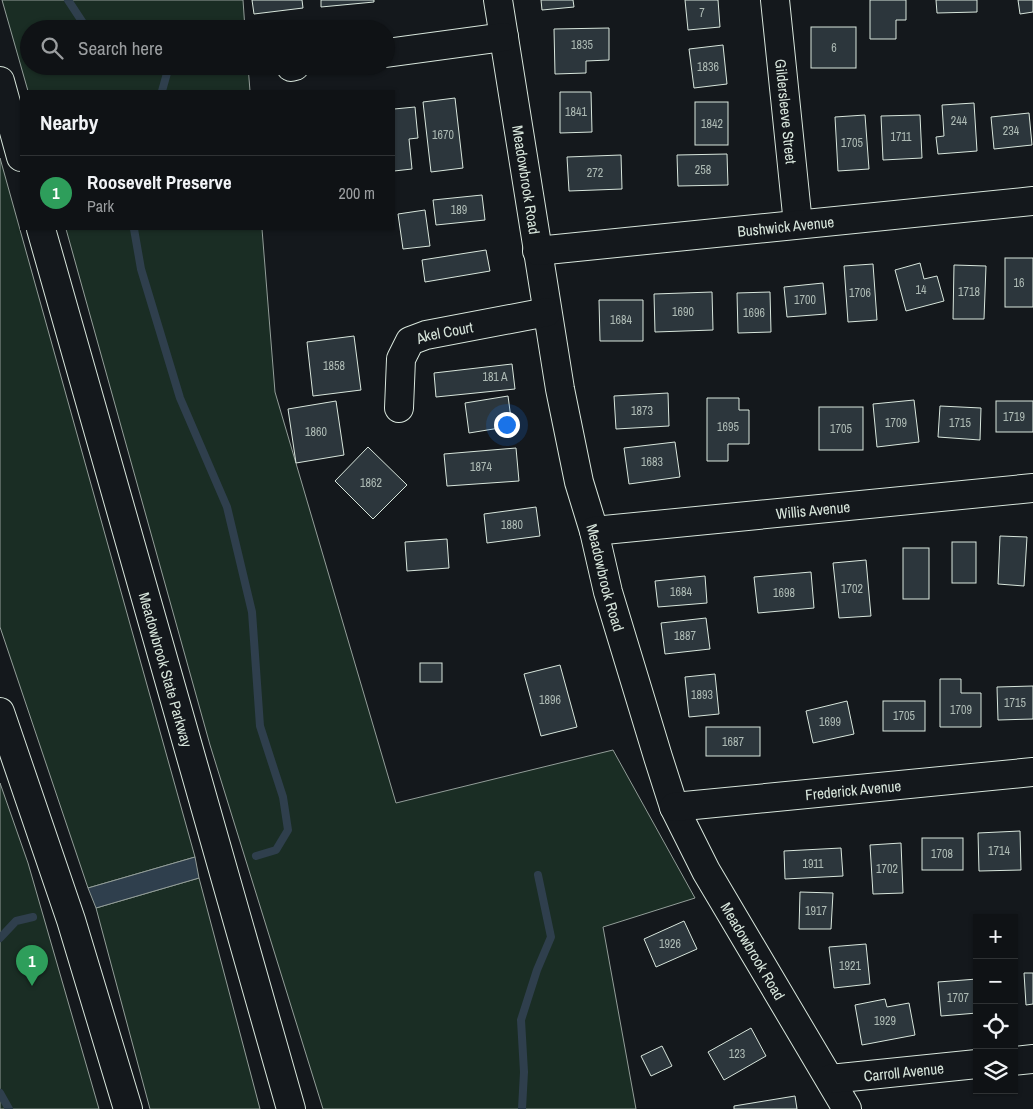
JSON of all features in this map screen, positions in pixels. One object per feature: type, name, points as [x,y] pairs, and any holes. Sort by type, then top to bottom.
[{"type":"main road","name":"Meadowbrook Road","points":[[498,0],[547,312],[575,463],[594,531],[608,592],[674,807],[706,871],[847,1109]]},
{"type":"main road","name":"Gildersleeve Street","points":[[775,0],[798,224]]},
{"type":"main road","points":[[395,53],[504,37]]},
{"type":"main road","points":[[0,81],[20,153]]},
{"type":"main road","name":"Bushwick Avenue","points":[[538,251],[1033,200]]},
{"type":"main road","name":"Meadowbrook State Parkway","points":[[42,230],[291,1109]]},
{"type":"main road","name":"Akel Court","points":[[399,408],[401,359],[410,341],[426,335],[547,312]]},
{"type":"main road","name":"Willis Avenue","points":[[594,531],[1033,488]]},
{"type":"main road","points":[[0,712],[71,920],[128,1109]]},
{"type":"main road","name":"Frederick Avenue","points":[[674,807],[1033,772]]},
{"type":"main road","points":[[1018,1060],[1033,1059]]},
{"type":"main road","name":"Carroll Avenue","points":[[830,1079],[973,1064]]},
{"type":"green space","points":[[2,0],[243,0],[244,20],[20,20],[20,63]]},
{"type":"green space","points":[[23,75],[249,75],[250,90],[28,90]]},
{"type":"green space","points":[[0,158],[195,857],[88,888],[0,627]]},
{"type":"green space","points":[[66,230],[262,230],[275,392],[396,803],[613,750],[695,898],[603,927],[636,1109],[323,1109],[210,745]]},
{"type":"green space","points":[[0,783],[28,863],[99,1109],[0,1109]]},
{"type":"green space","points":[[199,878],[260,1109],[150,1109],[96,908]]},
{"type":"water","points":[[195,857],[199,878],[96,908],[88,888]]},
{"type":"building","points":[[252,0],[302,0],[303,8],[254,14]]},
{"type":"building","points":[[321,0],[374,0],[374,2],[321,7]]},
{"type":"building","points":[[541,0],[573,0],[574,7],[542,10]]},
{"type":"building","points":[[685,0],[718,0],[720,27],[688,30]]},
{"type":"building","points":[[870,0],[906,0],[906,20],[896,20],[896,39],[870,39]]},
{"type":"building","points":[[936,0],[977,0],[977,12],[937,13]]},
{"type":"building","points":[[1018,0],[1033,0],[1033,12],[1020,14]]},
{"type":"building","points":[[811,27],[856,27],[856,68],[811,68]]},
{"type":"building","points":[[609,28],[609,60],[586,61],[586,73],[555,74],[554,29]]},
{"type":"building","points":[[723,45],[727,84],[694,88],[689,49]]},
{"type":"building","points":[[560,92],[591,92],[592,132],[560,133]]},
{"type":"building","points":[[455,98],[463,168],[431,172],[423,102]]},
{"type":"building","points":[[695,102],[728,102],[728,145],[695,145]]},
{"type":"building","points":[[974,103],[977,151],[938,154],[936,137],[944,136],[942,105]]},
{"type":"building","points":[[415,107],[418,138],[409,139],[412,169],[395,171],[395,109]]},
{"type":"building","points":[[1029,113],[1032,145],[994,149],[991,117]]},
{"type":"building","points":[[865,115],[869,169],[838,171],[835,117]]},
{"type":"building","points":[[920,115],[922,158],[883,160],[881,116]]},
{"type":"building","points":[[727,154],[728,185],[678,186],[677,155]]},
{"type":"building","points":[[621,155],[622,189],[569,191],[567,157]]},
{"type":"building","points":[[482,195],[485,220],[436,225],[433,200]]},
{"type":"building","points":[[425,210],[430,246],[403,249],[398,214]]},
{"type":"building","points":[[486,250],[490,271],[425,282],[422,260]]},
{"type":"building","points":[[1005,258],[1033,258],[1033,307],[1005,307]]},
{"type":"building","points":[[920,263],[924,279],[937,276],[944,301],[906,311],[895,270]]},
{"type":"building","points":[[873,264],[877,320],[848,322],[844,266]]},
{"type":"building","points":[[954,265],[986,266],[984,319],[953,319]]},
{"type":"building","points":[[823,283],[826,314],[787,317],[784,287]]},
{"type":"building","points":[[712,292],[713,330],[655,332],[654,294]]},
{"type":"building","points":[[770,292],[771,332],[738,333],[737,293]]},
{"type":"building","points":[[599,300],[643,300],[643,341],[600,341]]},
{"type":"building","points":[[354,336],[361,390],[313,396],[307,342]]},
{"type":"building","points":[[512,364],[515,389],[436,397],[434,373]]},
{"type":"building","points":[[668,393],[669,426],[616,429],[614,396]]},
{"type":"building","points":[[508,396],[512,426],[469,433],[465,403]]},
{"type":"building","points":[[707,398],[739,398],[739,410],[749,410],[749,444],[728,444],[728,461],[707,461]]},
{"type":"building","points":[[914,400],[919,442],[877,447],[873,404]]},
{"type":"building","points":[[336,401],[344,455],[296,463],[288,409]]},
{"type":"building","points":[[996,401],[1033,401],[1033,432],[996,432]]},
{"type":"building","points":[[940,406],[981,408],[980,440],[938,437]]},
{"type":"building","points":[[819,407],[863,407],[863,450],[819,450]]},
{"type":"building","points":[[675,442],[680,477],[629,484],[624,448]]},
{"type":"building","points":[[368,447],[407,485],[373,519],[335,481]]},
{"type":"building","points":[[516,448],[519,481],[447,486],[444,454]]},
{"type":"building","points":[[536,507],[540,536],[487,543],[484,514]]},
{"type":"building","points":[[1000,536],[1027,537],[1024,586],[998,584]]},
{"type":"building","points":[[447,539],[449,568],[407,571],[405,542]]},
{"type":"building","points":[[952,542],[976,542],[976,583],[952,583]]},
{"type":"building","points":[[903,548],[929,548],[929,599],[903,599]]},
{"type":"building","points":[[866,560],[871,616],[839,618],[833,563]]},
{"type":"building","points":[[811,572],[814,608],[758,613],[754,577]]},
{"type":"building","points":[[705,576],[707,603],[658,607],[655,581]]},
{"type":"building","points":[[706,618],[710,649],[665,654],[661,623]]},
{"type":"building","points":[[420,663],[442,663],[442,682],[420,682]]},
{"type":"building","points":[[560,665],[577,727],[541,736],[524,674]]},
{"type":"building","points":[[715,674],[719,714],[689,717],[685,677]]},
{"type":"building","points":[[940,679],[961,679],[961,693],[981,693],[981,727],[940,727]]},
{"type":"building","points":[[1033,686],[1033,719],[998,720],[997,687]]},
{"type":"building","points":[[847,701],[854,734],[813,743],[806,711]]},
{"type":"building","points":[[883,701],[925,701],[925,731],[883,731]]},
{"type":"building","points":[[706,727],[760,727],[760,756],[706,756]]},
{"type":"building","points":[[1020,831],[1021,870],[979,871],[978,833]]},
{"type":"building","points":[[922,838],[963,838],[963,870],[922,870]]},
{"type":"building","points":[[901,843],[903,893],[873,894],[870,845]]},
{"type":"building","points":[[841,848],[843,876],[785,879],[784,851]]},
{"type":"building","points":[[800,892],[833,893],[831,929],[799,929]]},
{"type":"building","points":[[684,921],[697,949],[656,967],[644,939]]},
{"type":"building","points":[[866,944],[870,984],[834,988],[829,947]]},
{"type":"building","points":[[1024,973],[1033,973],[1033,1004],[1026,1005]]},
{"type":"building","points":[[973,979],[973,1013],[941,1016],[938,982]]},
{"type":"building","points":[[885,999],[887,1007],[909,1003],[915,1035],[862,1045],[855,1005]]},
{"type":"building","points":[[751,1028],[766,1056],[724,1080],[708,1052]]},
{"type":"building","points":[[662,1046],[672,1066],[651,1076],[641,1056]]},
{"type":"building","points":[[795,1096],[797,1109],[734,1109],[734,1106]]},
{"type":"waterway","points":[[68,0],[81,20]]},
{"type":"waterway","points":[[162,90],[166,75]]},
{"type":"waterway","points":[[134,230],[141,269],[180,398],[227,507],[252,612],[260,726],[283,797],[288,830],[276,850],[256,856]]},
{"type":"waterway","points":[[522,1109],[524,1072],[521,1020],[537,970],[551,937],[538,875]]},
{"type":"waterway","points":[[0,938],[16,921],[33,917]]},
{"type":"waterway","points":[[0,1093],[9,1109]]},
{"type":"place","name":"Roosevelt Preserve","points":[[32,986]]}]
